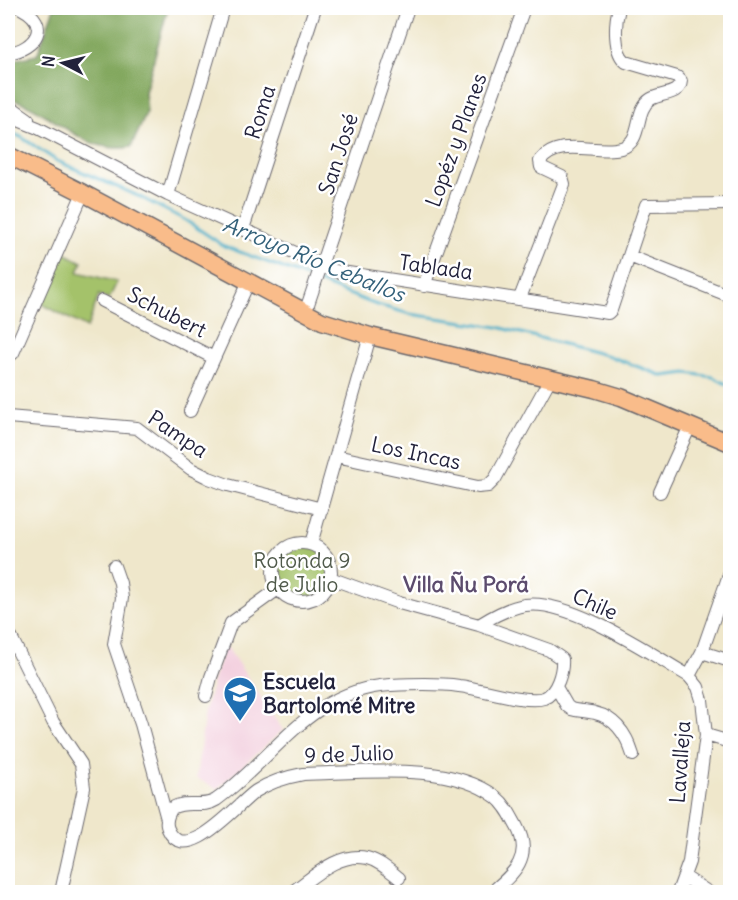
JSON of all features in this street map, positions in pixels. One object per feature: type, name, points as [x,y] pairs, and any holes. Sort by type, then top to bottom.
[{"type":"main road","points":[[8,155],[249,281],[304,313],[349,331],[550,377],[621,397],[730,443]]},
{"type":"street","points":[[8,53],[24,48],[33,41],[38,33],[36,18],[21,8]]},
{"type":"street","points":[[168,195],[223,8]]},
{"type":"street","name":"Roma","points":[[243,229],[315,8]]},
{"type":"street","name":"San José","points":[[304,313],[408,8]]},
{"type":"street","name":"Lopéz y Planes","points":[[424,286],[524,8]]},
{"type":"street","points":[[520,298],[564,184],[562,177],[541,167],[540,161],[550,152],[561,149],[572,147],[620,149],[628,145],[636,135],[646,103],[653,97],[678,89],[681,85],[677,77],[626,62],[620,58],[617,31],[619,8]]},
{"type":"street","name":"Tablada","points":[[8,105],[38,128]]},
{"type":"street","name":"Tablada","points":[[8,116],[38,128],[168,195],[321,268],[424,286],[608,312],[611,310],[629,256]]},
{"type":"street","points":[[8,357],[13,353],[83,193]]},
{"type":"street","points":[[730,204],[646,205],[629,256],[730,296]]},
{"type":"street","points":[[190,411],[249,281]]},
{"type":"street","name":"Schubert","points":[[102,301],[214,358]]},
{"type":"street","points":[[311,544],[370,336]]},
{"type":"street","name":"Los Incas","points":[[336,456],[478,487],[488,486],[495,479],[550,377]]},
{"type":"street","name":"Pampa","points":[[8,417],[136,428],[191,469],[209,478],[322,509]]},
{"type":"street","points":[[660,492],[690,426]]},
{"type":"street","points":[[300,542],[311,544],[324,553],[329,560],[330,578],[320,594],[312,599],[293,600],[278,589],[272,572],[278,555],[291,544],[300,542]]},
{"type":"street","points":[[114,566],[122,598],[114,644],[141,724],[167,819]]},
{"type":"street","points":[[689,676],[702,652],[730,572]]},
{"type":"street","points":[[330,578],[399,603],[479,625],[560,656],[563,666],[556,687],[570,709],[600,715],[610,720],[628,740],[633,755]]},
{"type":"street","points":[[206,696],[231,623],[278,589]]},
{"type":"street","name":"Chile","points":[[479,625],[508,609],[527,604],[544,605],[587,618],[689,676]]},
{"type":"street","points":[[8,631],[53,722],[81,764],[84,788],[61,892]]},
{"type":"street","points":[[702,652],[730,661]]},
{"type":"street","name":"Lavalleja","points":[[678,892],[689,862],[706,735],[702,700],[698,687],[689,676]]},
{"type":"street","name":"9 de Julio","points":[[492,892],[515,871],[521,862],[523,848],[520,833],[508,809],[497,797],[452,777],[410,772],[292,776],[254,792],[213,829],[192,841],[183,842],[175,838],[169,831],[167,819],[172,808],[180,804],[207,804],[214,801],[245,776],[316,710],[337,698],[370,688],[390,685],[457,685],[524,699],[540,699],[547,697],[556,687]]},
{"type":"street","points":[[706,735],[730,742]]},
{"type":"street","points":[[292,892],[330,866],[347,858],[368,858],[399,878]]},
{"type":"street","points":[[685,878],[708,892]]},
{"type":"shaded area","name":"Escuela Bartolomé Mitre","points":[[225,644],[283,730],[217,789],[196,778],[205,711]]},
{"type":"green space","points":[[54,8],[168,8],[145,92],[147,112],[131,147],[113,148],[97,145],[67,130],[24,103],[8,98],[8,61],[37,55]]},
{"type":"green space","points":[[59,250],[82,262],[78,272],[117,282],[109,299],[99,295],[87,328],[38,302]]},
{"type":"green space","name":"Rotonda 9 de Julio","points":[[302,543],[313,545],[323,551],[329,561],[331,572],[329,583],[323,593],[313,599],[302,601],[291,599],[281,593],[275,583],[273,572],[275,561],[281,551],[291,545]]},
{"type":"waterway","name":"Arroyo Río Ceballos","points":[[8,132],[21,137],[57,161],[138,196],[185,220],[224,246],[312,279]]},
{"type":"waterway","name":"Arroyo Río Ceballos","points":[[318,282],[374,304],[410,314],[498,327],[609,356],[663,376],[687,373],[713,377],[730,386]]},
{"type":"place","name":"Escuela Bartolomé Mitre","points":[[240,722]]},
{"type":"district","name":"Villa Ñu Porá","points":[[466,584]]}]
